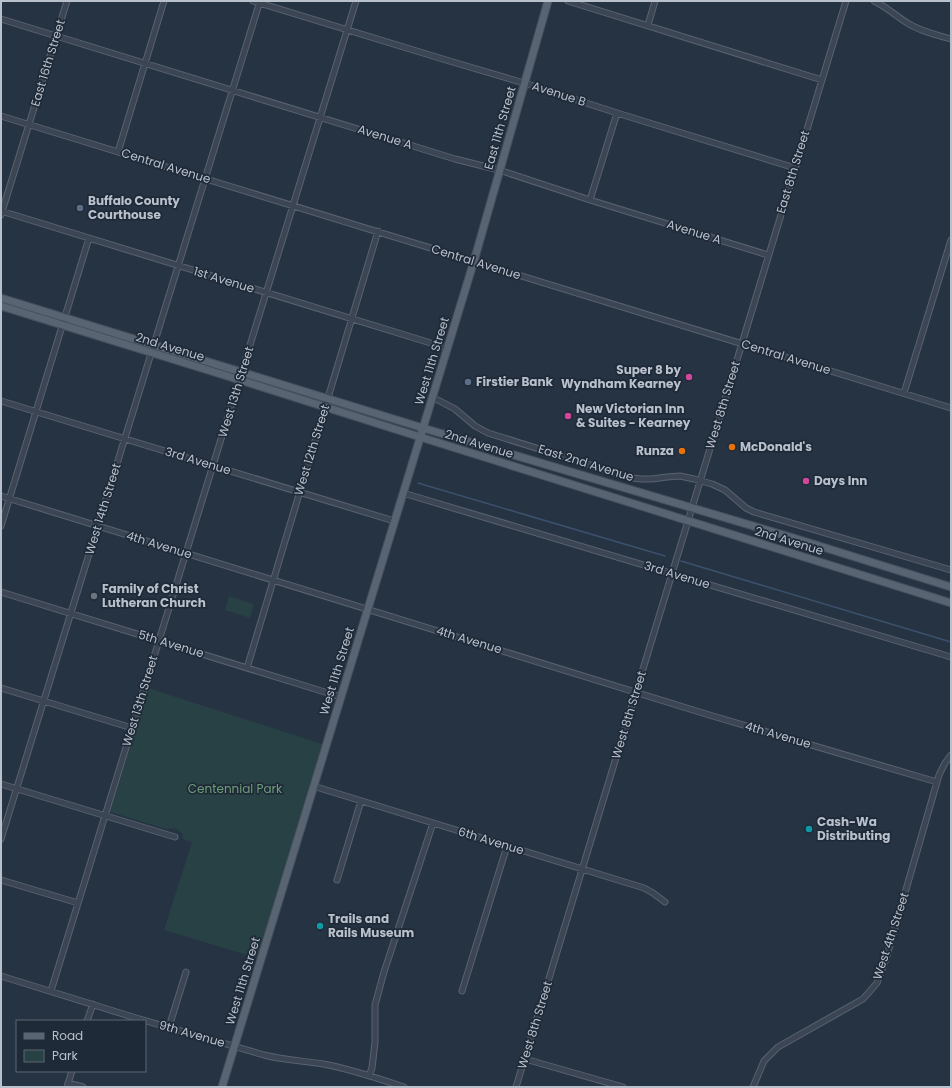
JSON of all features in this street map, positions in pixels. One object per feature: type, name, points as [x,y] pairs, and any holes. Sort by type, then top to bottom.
[{"type":"main road","name":"East 11th Street","points":[[474,261],[548,1]]},
{"type":"main road","name":"West 11th Street","points":[[222,1087],[474,261]]},
{"type":"main road","name":"2nd Avenue","points":[[1,298],[154,345],[325,408],[951,603]]},
{"type":"main road","name":"2nd Avenue","points":[[1,306],[151,353],[328,399],[951,587]]},
{"type":"street","name":"East 16th Street","points":[[1,213],[67,1]]},
{"type":"street","points":[[118,152],[164,1]]},
{"type":"street","name":"Avenue B","points":[[253,1],[524,83],[795,168]]},
{"type":"street","name":"West 13th Street","points":[[51,991],[356,1]]},
{"type":"street","points":[[568,1],[822,80]]},
{"type":"street","points":[[648,26],[655,1]]},
{"type":"street","name":"East 8th Street","points":[[742,343],[846,1]]},
{"type":"street","points":[[874,1],[881,4],[910,24],[951,40]]},
{"type":"street","name":"West 14th Street","points":[[1,839],[259,2]]},
{"type":"street","name":"Avenue A","points":[[1,20],[455,159],[499,170],[768,255]]},
{"type":"street","points":[[590,200],[617,113]]},
{"type":"street","name":"Central Avenue","points":[[1,116],[951,408]]},
{"type":"street","name":"1st Avenue","points":[[1,213],[89,238],[447,348]]},
{"type":"street","name":"West 12th Street","points":[[247,668],[378,231]]},
{"type":"street","points":[[1,526],[89,238]]},
{"type":"street","points":[[904,393],[951,240]]},
{"type":"street","name":"West 8th Street","points":[[516,1087],[742,343]]},
{"type":"street","name":"East 2nd Avenue","points":[[432,397],[455,409],[475,426],[488,433],[632,478],[652,479],[680,476],[700,480],[725,490],[746,508],[754,512],[951,570]]},
{"type":"street","name":"3rd Avenue","points":[[1,401],[394,522]]},
{"type":"street","name":"3rd Avenue","points":[[403,494],[951,657]]},
{"type":"street","name":"4th Avenue","points":[[1,496],[636,691],[706,714],[937,782]]},
{"type":"street","name":"5th Avenue","points":[[1,592],[341,697]]},
{"type":"street","points":[[1,688],[132,728]]},
{"type":"street","name":"West 4th Street","points":[[753,1087],[764,1061],[778,1047],[863,999],[877,982],[886,958],[937,782],[945,763],[951,755]]},
{"type":"street","points":[[1,784],[175,837]]},
{"type":"street","name":"6th Avenue","points":[[314,786],[644,888],[665,902]]},
{"type":"street","points":[[337,880],[361,801]]},
{"type":"street","points":[[369,1076],[372,1068],[375,1042],[376,1005],[384,972],[433,823]]},
{"type":"street","points":[[462,991],[507,846]]},
{"type":"street","points":[[1,880],[78,903]]},
{"type":"street","points":[[169,1027],[186,972]]},
{"type":"street","name":"9th Avenue","points":[[1,976],[146,1020]]},
{"type":"street","points":[[88,1020],[93,1004]]},
{"type":"street","name":"9th Avenue","points":[[146,1020],[277,1058],[323,1064],[404,1087]]},
{"type":"street","points":[[525,1058],[623,1087]]},
{"type":"street","points":[[72,1072],[68,1085],[83,1087]]},
{"type":"green space","points":[[229,596],[254,604],[250,618],[225,610]]},
{"type":"green space","name":"Centennial Park","points":[[148,688],[322,744],[257,958],[164,930],[192,842],[182,839],[183,835],[176,829],[166,829],[110,812]]},
{"type":"waterway","points":[[418,483],[665,556]]},
{"type":"waterway","points":[[681,561],[951,642]]},
{"type":"place","name":"Buffalo County Courthouse","points":[[80,208]]},
{"type":"place","name":"Super 8 by Wyndham Kearney","points":[[689,377]]},
{"type":"place","name":"Firstier Bank","points":[[468,382]]},
{"type":"place","name":"New Victorian Inn & Suites - Kearney","points":[[568,416]]},
{"type":"place","name":"McDonald's","points":[[732,447]]},
{"type":"place","name":"Runza","points":[[682,451]]},
{"type":"place","name":"Days Inn","points":[[806,481]]},
{"type":"place","name":"Family of Christ Lutheran Church","points":[[94,596]]},
{"type":"place","name":"Cash-Wa Distributing","points":[[809,829]]},
{"type":"place","name":"Trails and Rails Museum","points":[[320,926]]}]
